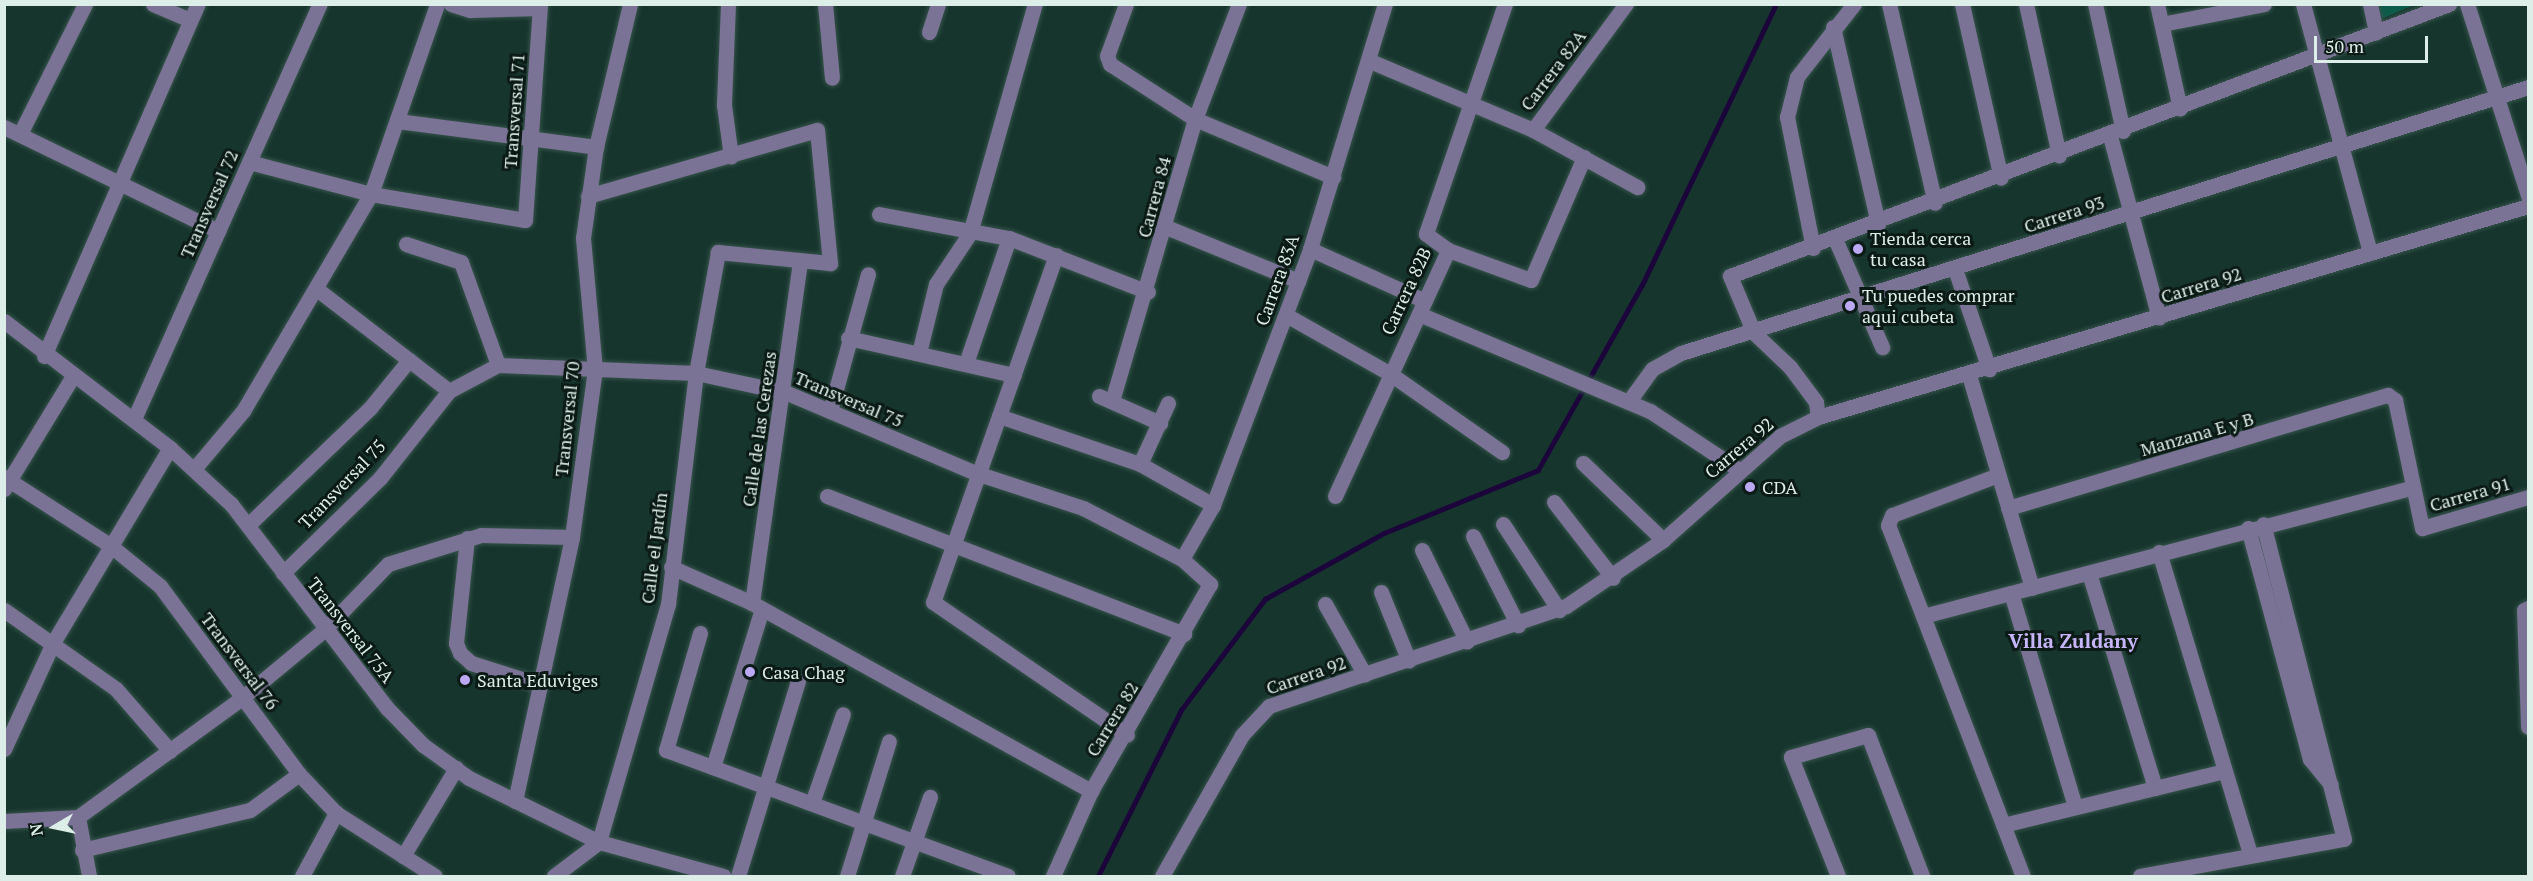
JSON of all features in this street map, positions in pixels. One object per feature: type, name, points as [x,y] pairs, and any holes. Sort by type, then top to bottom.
[{"type":"street","points":[[20,134],[85,4]]},
{"type":"street","points":[[153,4],[190,20]]},
{"type":"street","points":[[44,356],[122,184],[198,4]]},
{"type":"street","name":"Transversal 72","points":[[134,419],[320,4]]},
{"type":"street","points":[[194,469],[243,411],[318,290],[371,194],[437,4]]},
{"type":"street","points":[[451,4],[470,10],[539,6]]},
{"type":"street","name":"Transversal 70","points":[[516,801],[572,537],[595,370],[584,270],[588,196],[596,147],[630,4]]},
{"type":"street","points":[[728,4],[724,105],[731,157]]},
{"type":"street","points":[[825,4],[832,78]]},
{"type":"street","points":[[929,32],[938,4]]},
{"type":"street","points":[[919,353],[936,284],[970,232],[1035,4]]},
{"type":"street","points":[[1126,4],[1107,56],[1110,64],[1196,119],[1333,177]]},
{"type":"street","name":"Carrera 84","points":[[1160,423],[1106,398],[1148,292],[1196,119],[1239,4]]},
{"type":"street","name":"Carrera 83A","points":[[1182,559],[1213,505],[1286,315],[1310,249],[1370,61],[1385,4]]},
{"type":"street","name":"Carrera 82B","points":[[1335,496],[1389,373],[1448,250],[1426,234],[1468,105],[1505,4]]},
{"type":"street","name":"Carrera 82A","points":[[1533,130],[1626,4]]},
{"type":"street","points":[[1813,248],[1787,117],[1797,77],[1833,27],[1854,4]]},
{"type":"street","points":[[1889,4],[1935,203]]},
{"type":"street","points":[[1962,4],[2001,177]]},
{"type":"street","points":[[2026,4],[2059,155]]},
{"type":"street","points":[[2095,4],[2116,133],[2132,213],[2159,318]]},
{"type":"street","points":[[2157,4],[2180,109]]},
{"type":"street","points":[[2162,24],[2238,6],[2264,4]]},
{"type":"street","points":[[2303,4],[2314,57],[2370,253]]},
{"type":"street","points":[[2370,4],[2376,33]]},
{"type":"street","points":[[1818,417],[1816,402],[1790,367],[1754,333],[1730,276],[1836,241],[2449,4]]},
{"type":"street","points":[[2467,4],[2529,195]]},
{"type":"street","name":"Transversal 71","points":[[371,194],[525,220],[534,139],[539,6]]},
{"type":"street","points":[[1833,27],[1878,224]]},
{"type":"street","points":[[1370,61],[1468,105],[1533,130],[1637,187]]},
{"type":"street","name":"Carrera 93","points":[[1626,400],[1663,360],[2529,87]]},
{"type":"street","points":[[397,121],[596,147]]},
{"type":"street","points":[[4,126],[218,231]]},
{"type":"street","points":[[588,196],[731,157],[812,129],[819,132],[830,263],[800,260]]},
{"type":"street","points":[[1448,250],[1531,280],[1584,157]]},
{"type":"street","points":[[249,162],[371,194]]},
{"type":"street","name":"Carrera 92","points":[[1162,876],[1242,735],[1262,711],[1518,626],[1559,610],[1613,578],[1663,540],[1739,470],[1780,436],[1818,417],[1969,375],[2529,206]]},
{"type":"street","points":[[879,214],[1009,238],[1148,292]]},
{"type":"street","points":[[1166,227],[1298,281]]},
{"type":"street","points":[[966,363],[1009,238]]},
{"type":"street","points":[[1836,241],[1882,347]]},
{"type":"street","points":[[406,244],[461,261],[498,365]]},
{"type":"street","points":[[1310,249],[1422,308],[1566,371],[1671,422],[1739,470]]},
{"type":"street","name":"Calle el Jardín","points":[[599,842],[668,604],[696,373],[718,252],[800,260]]},
{"type":"street","points":[[1056,255],[999,416],[975,473],[955,548],[934,606],[1127,735]]},
{"type":"street","name":"Calle de las Cerezas","points":[[713,767],[757,606],[800,260]]},
{"type":"street","points":[[1955,269],[1989,369]]},
{"type":"street","points":[[830,411],[848,338],[868,274]]},
{"type":"street","points":[[318,290],[449,391]]},
{"type":"street","points":[[1286,315],[1389,373],[1502,452]]},
{"type":"street","name":"Transversal 75A","points":[[4,321],[44,356],[134,419],[194,469],[248,525],[324,630],[387,708],[456,768],[599,842],[723,876]]},
{"type":"street","points":[[848,338],[1014,375]]},
{"type":"street","points":[[248,525],[370,408],[408,360]]},
{"type":"street","name":"Transversal 75","points":[[283,573],[380,478],[449,391],[498,365],[696,373],[785,392],[975,473],[1083,508],[1182,559],[1210,584]]},
{"type":"street","points":[[1969,375],[2032,588]]},
{"type":"street","points":[[6,482],[72,376]]},
{"type":"street","name":"Manzana E y B","points":[[2008,508],[2388,395],[2395,399],[2411,488]]},
{"type":"street","points":[[1140,464],[1168,403]]},
{"type":"street","points":[[999,416],[1140,464],[1213,505]]},
{"type":"street","points":[[4,749],[54,641],[170,448]]},
{"type":"street","points":[[1583,463],[1663,540]]},
{"type":"street","points":[[1998,475],[1888,519],[2023,876]]},
{"type":"street","name":"Transversal 76","points":[[6,482],[111,546],[160,586],[299,774],[336,813],[435,876]]},
{"type":"street","points":[[1923,616],[2089,573],[2248,528],[2411,488]]},
{"type":"street","name":"Carrera 91","points":[[2411,488],[2422,528],[2529,497]]},
{"type":"street","points":[[827,496],[955,548],[1184,634]]},
{"type":"street","points":[[1554,502],[1613,578]]},
{"type":"street","points":[[1503,524],[1559,610]]},
{"type":"street","points":[[2140,876],[2250,854],[2344,839],[2264,524]]},
{"type":"street","points":[[2248,528],[2310,759],[2331,785]]},
{"type":"street","points":[[4,821],[78,817],[243,697],[324,630],[357,589],[388,564],[467,538],[518,533],[572,537]]},
{"type":"street","points":[[1473,536],[1518,626]]},
{"type":"street","points":[[467,538],[456,643],[460,652],[471,663],[541,685]]},
{"type":"street","points":[[1422,550],[1467,642]]},
{"type":"street","points":[[2159,552],[2250,854]]},
{"type":"street","points":[[671,567],[757,606],[1091,791]]},
{"type":"street","points":[[2089,573],[2155,788]]},
{"type":"street","name":"Carrera 82","points":[[1053,876],[1091,791],[1127,735],[1210,584]]},
{"type":"street","points":[[1381,592],[1409,661]]},
{"type":"street","points":[[2011,593],[2075,807]]},
{"type":"street","points":[[1325,604],[1365,675]]},
{"type":"street","points":[[2529,608],[2524,609],[2529,727]]},
{"type":"street","points":[[4,610],[54,641],[138,710],[170,751]]},
{"type":"street","points":[[700,633],[666,750],[914,838],[1008,876]]},
{"type":"street","points":[[738,876],[798,681]]},
{"type":"street","points":[[812,803],[843,714]]},
{"type":"street","points":[[1838,876],[1791,757],[1868,735],[1922,876]]},
{"type":"street","points":[[848,876],[889,741]]},
{"type":"street","points":[[403,856],[456,768]]},
{"type":"street","points":[[2003,825],[2225,771]]},
{"type":"street","points":[[82,850],[250,810],[299,774]]},
{"type":"street","points":[[902,876],[930,797]]},
{"type":"street","points":[[302,876],[336,813]]},
{"type":"street","points":[[78,817],[82,850],[89,876]]},
{"type":"street","points":[[554,876],[599,842]]},
{"type":"green space","points":[[2377,4],[2414,5],[2381,19]]},
{"type":"waterway","points":[[1098,876],[1181,710],[1265,599],[1384,533],[1538,470],[1642,285],[1776,4]]},
{"type":"place","name":"Tienda cerca tu casa","points":[[1858,249]]},
{"type":"place","name":"Tu puedes comprar aqui cubeta","points":[[1850,306]]},
{"type":"place","name":"CDA","points":[[1750,487]]},
{"type":"place","name":"Casa Chag","points":[[750,672]]},
{"type":"place","name":"Santa Eduviges","points":[[465,680]]},
{"type":"district","name":"Villa Zuldany","points":[[2073,640]]}]
